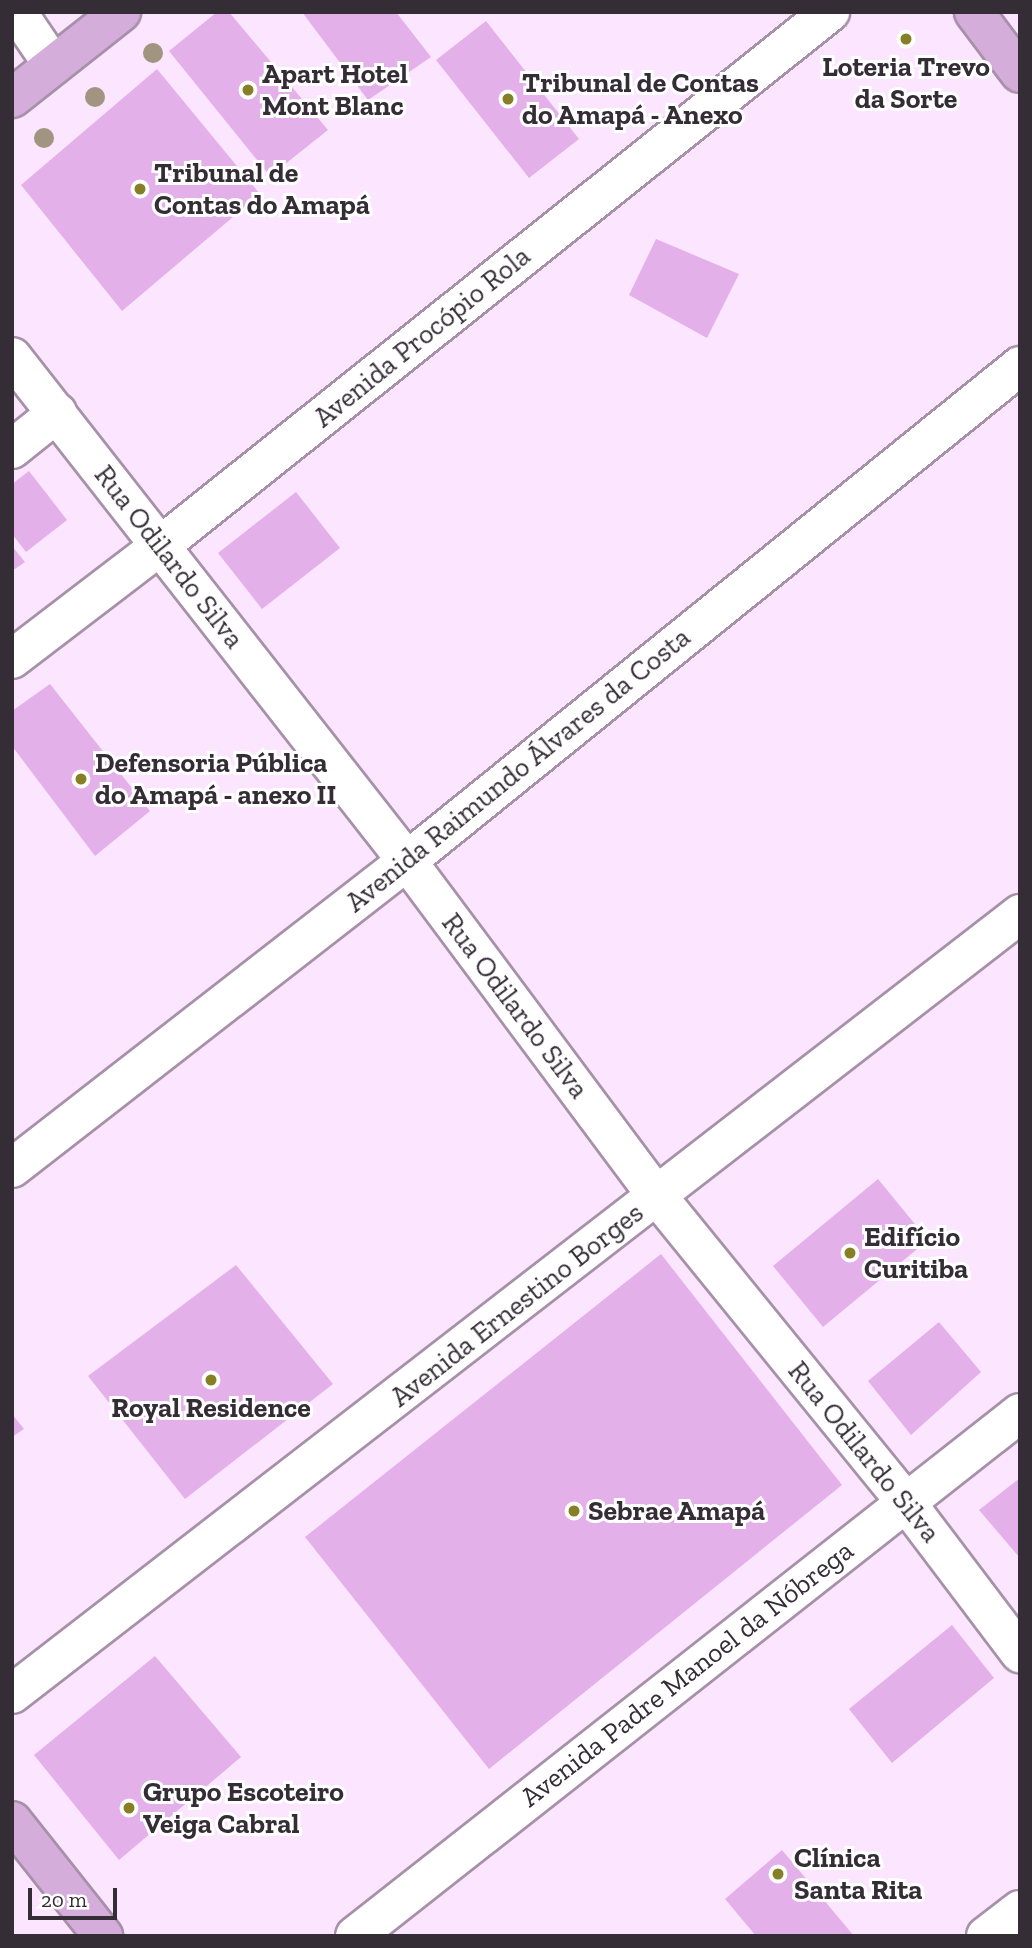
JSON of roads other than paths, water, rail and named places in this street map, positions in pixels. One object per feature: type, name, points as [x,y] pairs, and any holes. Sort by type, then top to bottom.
[{"type":"main road","points":[[12,98],[121,12]]},
{"type":"main road","points":[[974,12],[1020,73]]},
{"type":"main road","points":[[12,1821],[103,1936]]},
{"type":"street","points":[[18,12],[53,65]]},
{"type":"street","name":"Avenida Procópio Rola","points":[[12,659],[160,546],[830,12]]},
{"type":"street","name":"Rua Odilardo Silva","points":[[12,357],[407,862],[657,1196],[905,1501],[1020,1653]]},
{"type":"street","name":"Avenida Raimundo Álvares da Costa","points":[[12,1168],[407,862],[1020,366]]},
{"type":"street","points":[[12,449],[57,413]]},
{"type":"street","name":"Avenida Ernestino Borges","points":[[12,1694],[1020,914]]},
{"type":"street","name":"Avenida Padre Manoel da Nóbrega","points":[[355,1936],[1020,1413]]},
{"type":"street","points":[[986,1936],[1020,1910]]},
{"type":"place","name":"Loteria Trevo da Sorte","points":[[906,39]]},
{"type":"place","name":"Apart Hotel Mont Blanc","points":[[248,90]]},
{"type":"place","name":"Tribunal de Contas do Amapá - Anexo","points":[[508,99]]},
{"type":"place","name":"Tribunal de Contas do Amapá","points":[[140,189]]},
{"type":"place","name":"Defensoria Pública do Amapá - anexo II","points":[[81,779]]},
{"type":"place","name":"Edifício Curitiba","points":[[850,1253]]},
{"type":"place","name":"Royal Residence","points":[[211,1380]]},
{"type":"place","name":"Sebrae Amapá","points":[[574,1511]]},
{"type":"place","name":"Grupo Escoteiro Veiga Cabral","points":[[129,1808]]},
{"type":"place","name":"Clínica Santa Rita","points":[[778,1874]]}]
